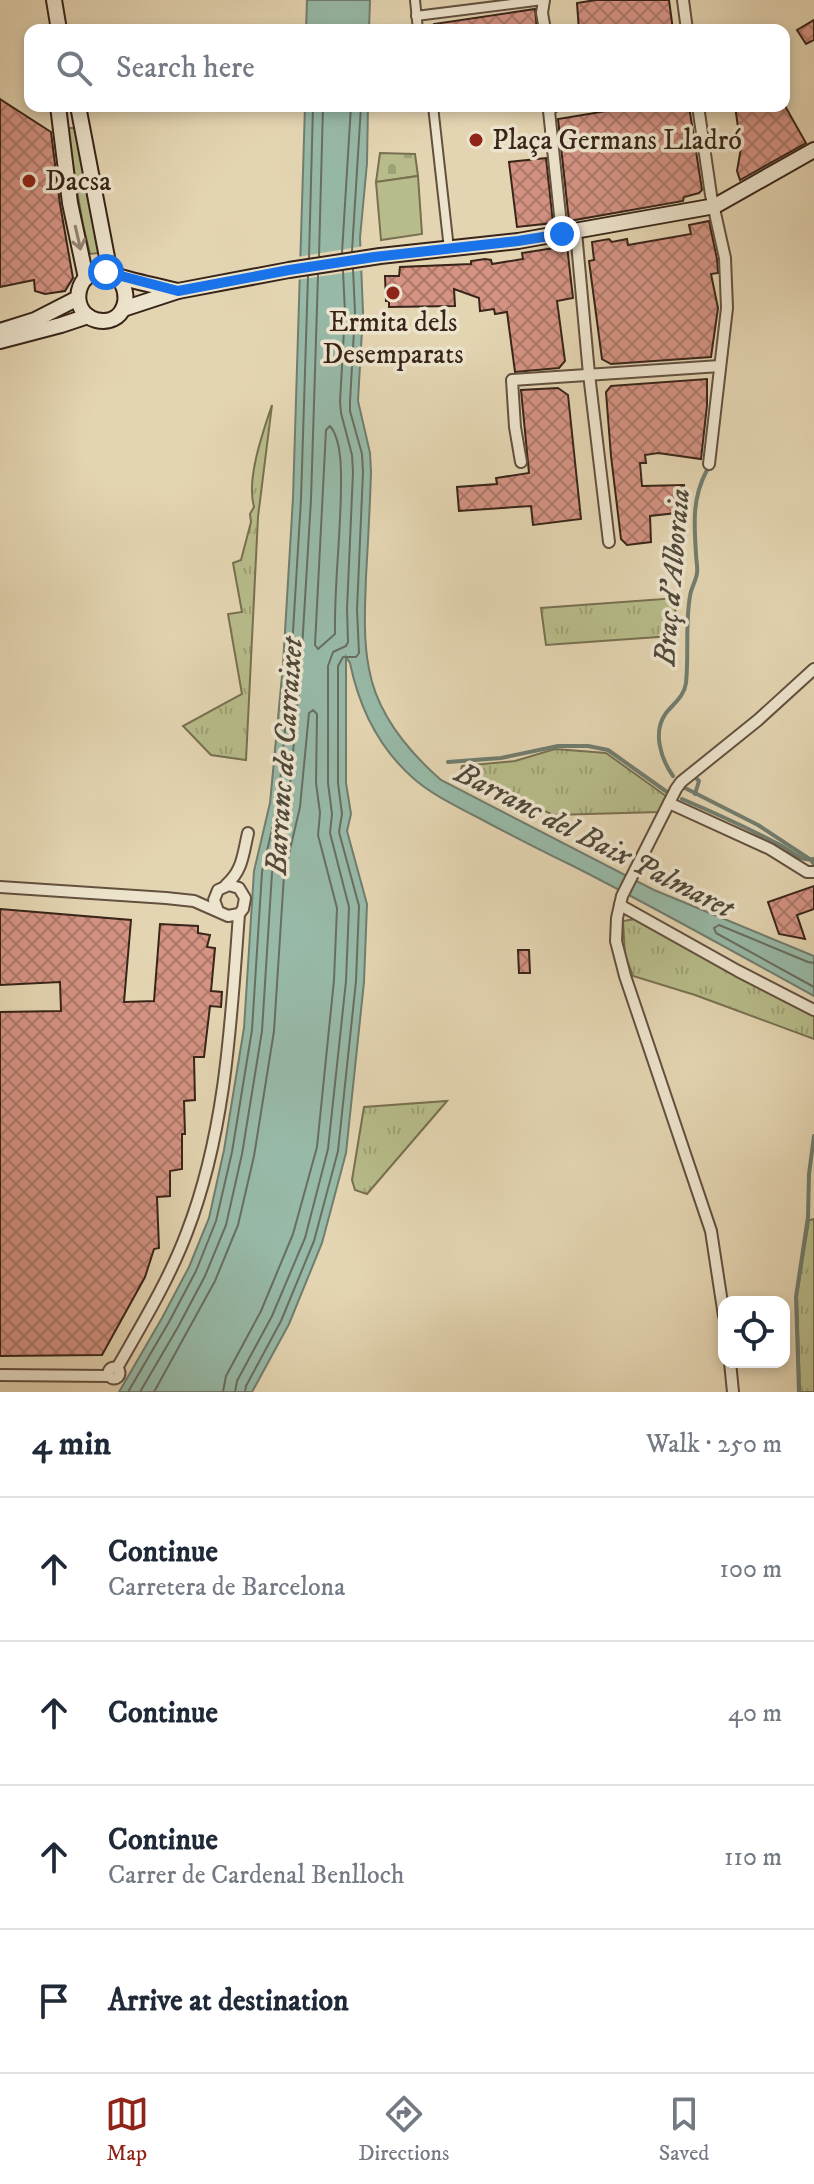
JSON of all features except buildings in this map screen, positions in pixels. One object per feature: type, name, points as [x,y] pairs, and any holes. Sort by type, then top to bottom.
[{"type":"main road","points":[[54,0],[58,24]]},
{"type":"main road","points":[[62,112],[59,129],[86,278]]},
{"type":"main road","points":[[59,129],[68,118],[80,113],[113,275],[123,283],[126,291],[123,309]]},
{"type":"main road","points":[[178,291],[94,273],[79,288],[78,298],[79,305],[88,316],[105,320],[113,318],[123,309],[178,291],[366,258],[569,233],[715,206],[814,150]]},
{"type":"main road","points":[[0,331],[35,320],[78,298]]},
{"type":"main road","points":[[0,341],[88,316]]},
{"type":"street","points":[[415,0],[417,24]]},
{"type":"street","points":[[416,16],[543,0],[545,24]]},
{"type":"street","points":[[683,0],[686,24]]},
{"type":"street","points":[[434,112],[449,249]]},
{"type":"street","points":[[549,112],[589,374],[609,542]]},
{"type":"street","points":[[699,112],[711,195],[725,258],[727,308],[709,464]]},
{"type":"street","points":[[521,462],[512,380],[720,366]]},
{"type":"street","points":[[721,1296],[711,1231],[625,976],[616,941],[617,918],[621,900],[681,782],[758,720],[814,669]]},
{"type":"street","points":[[670,800],[770,849],[807,872],[814,872]]},
{"type":"street","points":[[237,942],[214,900],[236,876],[248,833]]},
{"type":"street","points":[[110,1392],[113,1374],[179,1252],[204,1181],[223,1093],[239,914],[245,904],[241,864]]},
{"type":"street","points":[[194,901],[234,886],[242,892]]},
{"type":"street","points":[[0,887],[194,901],[228,916],[239,914]]},
{"type":"street","points":[[621,900],[738,971],[814,1010]]},
{"type":"street","points":[[731,1368],[733,1392]]},
{"type":"street","points":[[0,1375],[113,1374]]},
{"type":"green space","points":[[70,128],[75,128],[99,253],[90,254],[83,225],[67,133]]},
{"type":"green space","points":[[380,153],[415,154],[418,176],[376,182]]},
{"type":"green space","points":[[418,176],[422,234],[381,240],[376,182]]},
{"type":"green space","points":[[272,405],[258,517],[246,760],[211,755],[183,726],[242,694],[228,614],[242,612],[233,563],[241,560],[251,522],[254,470]]},
{"type":"green space","points":[[677,598],[672,636],[546,645],[541,608]]},
{"type":"green space","points":[[555,749],[606,753],[666,796],[659,812],[553,815],[461,770],[462,766],[515,761]]},
{"type":"green space","points":[[635,919],[814,1016],[814,1039],[695,995],[633,976],[625,955],[623,921]]},
{"type":"green space","points":[[447,1101],[367,1194],[355,1190],[352,1180],[364,1107]]},
{"type":"green space","points":[[814,1219],[814,1392],[800,1392],[797,1295],[809,1220]]},
{"type":"water","points":[[307,0],[370,0],[369,24],[306,24]]},
{"type":"water","name":"Barranc de Carraixet","points":[[305,112],[368,112],[360,238],[363,312],[358,401],[370,453],[371,472],[366,646],[379,701],[406,744],[441,780],[654,890],[814,956],[814,996],[427,789],[401,766],[380,740],[365,711],[346,657],[346,783],[351,814],[347,831],[367,904],[364,982],[346,1153],[322,1243],[289,1324],[252,1392],[119,1392],[189,1267],[209,1218],[224,1150],[244,1028],[254,871],[270,803],[283,665],[293,498]]},
{"type":"pier","points":[[364,246],[365,270],[296,280],[297,257]]},
{"type":"waterway","name":"Braç d'Alboraia","points":[[673,776],[662,754],[659,737],[662,720],[681,696],[686,683],[689,607],[697,571],[695,511],[707,470]]},
{"type":"waterway","name":"Barranc del Baix Palmaret","points":[[448,762],[501,758],[558,746],[588,746],[608,750],[667,792]]},
{"type":"waterway","points":[[695,777],[699,781],[695,794]]},
{"type":"waterway","name":"Braç d'Alboraia","points":[[685,788],[758,825],[814,864]]},
{"type":"waterway","points":[[682,799],[800,857],[814,859]]},
{"type":"waterway","points":[[799,1392],[796,1297],[808,1217],[814,1136]]},
{"type":"place","name":"Plaça Germans Lladró","points":[[476,140]]},
{"type":"place","name":"Dacsa","points":[[29,181]]},
{"type":"place","name":"Ermita dels Desemparats","points":[[393,293]]},
{"type":"route","points":[[106,272],[178,291],[374,257],[562,234]]}]
